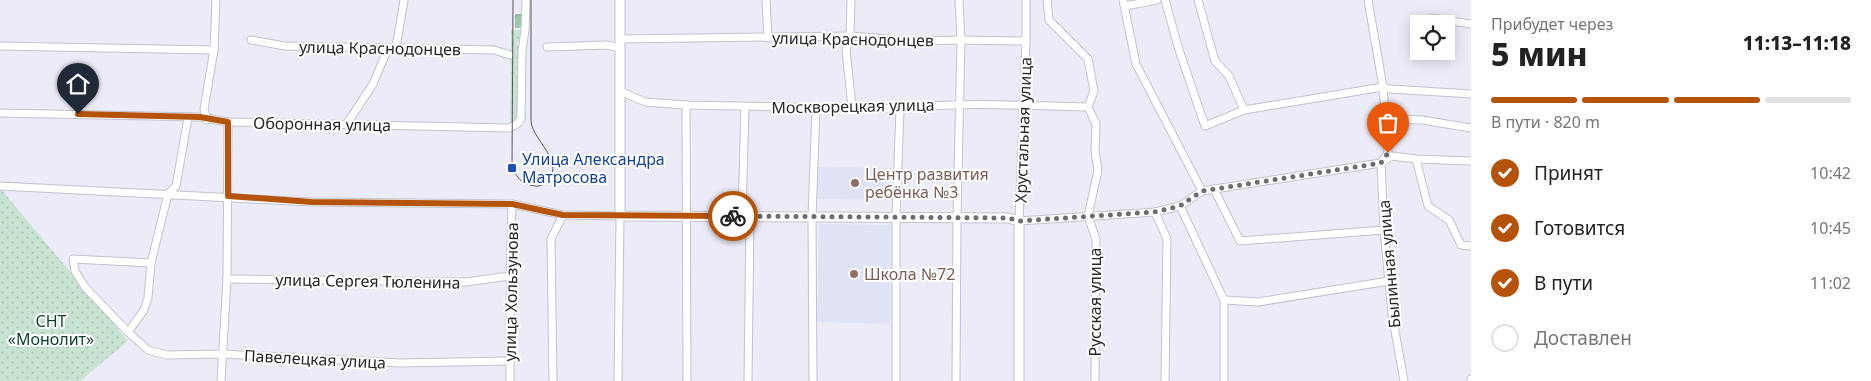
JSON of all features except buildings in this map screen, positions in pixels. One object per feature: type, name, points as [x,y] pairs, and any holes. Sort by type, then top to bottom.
[{"type":"street","points":[[207,120],[204,109],[214,50],[216,0]]},
{"type":"street","points":[[346,125],[373,84],[386,53],[396,48],[404,0]]},
{"type":"street","name":"Оборонная улица","points":[[0,113],[200,117],[207,120],[228,122],[509,128],[517,124],[521,119],[522,50],[526,0]]},
{"type":"street","points":[[618,381],[620,0]]},
{"type":"street","points":[[766,0],[768,37]]},
{"type":"street","points":[[851,0],[850,36],[846,50],[852,108]]},
{"type":"street","points":[[956,381],[961,40],[959,0]]},
{"type":"street","name":"Хрустальная улица","points":[[1018,381],[1019,221],[1026,0]]},
{"type":"street","points":[[1047,0],[1049,20],[1088,59],[1094,91],[1088,107],[1096,124],[1094,150],[1098,170],[1088,216]]},
{"type":"street","points":[[1157,0],[1124,3],[1136,64],[1202,191]]},
{"type":"street","points":[[1166,0],[1179,50],[1205,126],[1244,110],[1383,86],[1390,89],[1471,94]]},
{"type":"street","points":[[1198,0],[1215,62],[1229,76],[1244,110]]},
{"type":"street","name":"Былинная улица","points":[[1368,0],[1383,86],[1388,153],[1381,163],[1384,230],[1392,314],[1404,381]]},
{"type":"street","points":[[1455,22],[1471,24]]},
{"type":"street","name":"улица Краснодонцев","points":[[547,47],[768,37],[850,36],[911,42],[961,40],[1026,41]]},
{"type":"street","name":"улица Краснодонцев","points":[[251,40],[285,46],[494,50],[510,55]]},
{"type":"street","points":[[0,46],[214,50]]},
{"type":"street","name":"Москворецкая улица","points":[[620,91],[645,102],[686,105],[900,109],[929,105],[960,104],[1088,107]]},
{"type":"street","points":[[686,105],[688,216],[687,381]]},
{"type":"street","points":[[745,107],[748,381]]},
{"type":"street","points":[[813,381],[812,217],[816,108]]},
{"type":"street","points":[[896,381],[896,217],[900,109]]},
{"type":"street","points":[[128,332],[144,310],[148,298],[151,263],[168,194],[176,186],[188,118]]},
{"type":"street","points":[[1386,119],[1422,120],[1471,128]]},
{"type":"street","points":[[221,381],[227,279],[228,122]]},
{"type":"street","points":[[0,186],[228,196],[312,202],[512,204],[563,215],[1008,218],[1019,221],[1154,212],[1180,206],[1202,191],[1381,163],[1392,156],[1471,161]]},
{"type":"street","points":[[1416,159],[1428,206],[1449,220],[1461,245],[1471,246]]},
{"type":"street","points":[[1214,189],[1240,241],[1384,230]]},
{"type":"street","name":"улица Хользунова","points":[[510,381],[511,314],[509,276],[512,204]]},
{"type":"street","points":[[1180,206],[1224,300],[1224,381]]},
{"type":"street","points":[[1154,212],[1167,239],[1165,381]]},
{"type":"street","points":[[553,381],[551,239],[563,215]]},
{"type":"street","name":"Русская улица","points":[[1088,216],[1096,239],[1095,381]]},
{"type":"street","name":"Павелецкая улица","points":[[151,263],[73,258],[75,271],[85,288],[148,350],[167,355],[223,354],[400,363],[510,361]]},
{"type":"street","name":"улица Сергея Тюленина","points":[[227,279],[466,282],[509,276]]},
{"type":"street","points":[[1224,300],[1258,302],[1389,281]]},
{"type":"shaded area","name":"Центр развития ребёнка №3","points":[[817,167],[892,168],[892,200],[817,199]]},
{"type":"shaded area","name":"Школа №72","points":[[819,224],[891,225],[890,324],[817,322]]},
{"type":"green space","points":[[515,14],[522,14],[521,27],[519,28],[515,28]]},
{"type":"green space","points":[[511,30],[521,30],[519,42],[516,42],[519,48],[519,119],[510,124]]},
{"type":"green space","name":"СНТ «Монолит»","points":[[0,188],[128,341],[80,381],[0,381]]},
{"type":"tram line","points":[[513,0],[512,168],[522,181],[527,184],[541,186],[551,176],[553,168],[548,153],[533,130],[531,122],[531,0]]},
{"type":"way so far","points":[[733,216],[1008,218],[1019,221],[1154,212],[1180,206],[1202,191],[1381,163],[1388,153]]},
{"type":"place","name":"Улица Александра Матросова","points":[[512,168]]},
{"type":"place","name":"Центр развития ребёнка №3","points":[[855,183]]},
{"type":"place","name":"Школа №72","points":[[854,274]]},
{"type":"route","points":[[78,114],[200,117],[207,120],[228,122],[228,196],[312,202],[512,204],[563,215],[733,216]]}]
